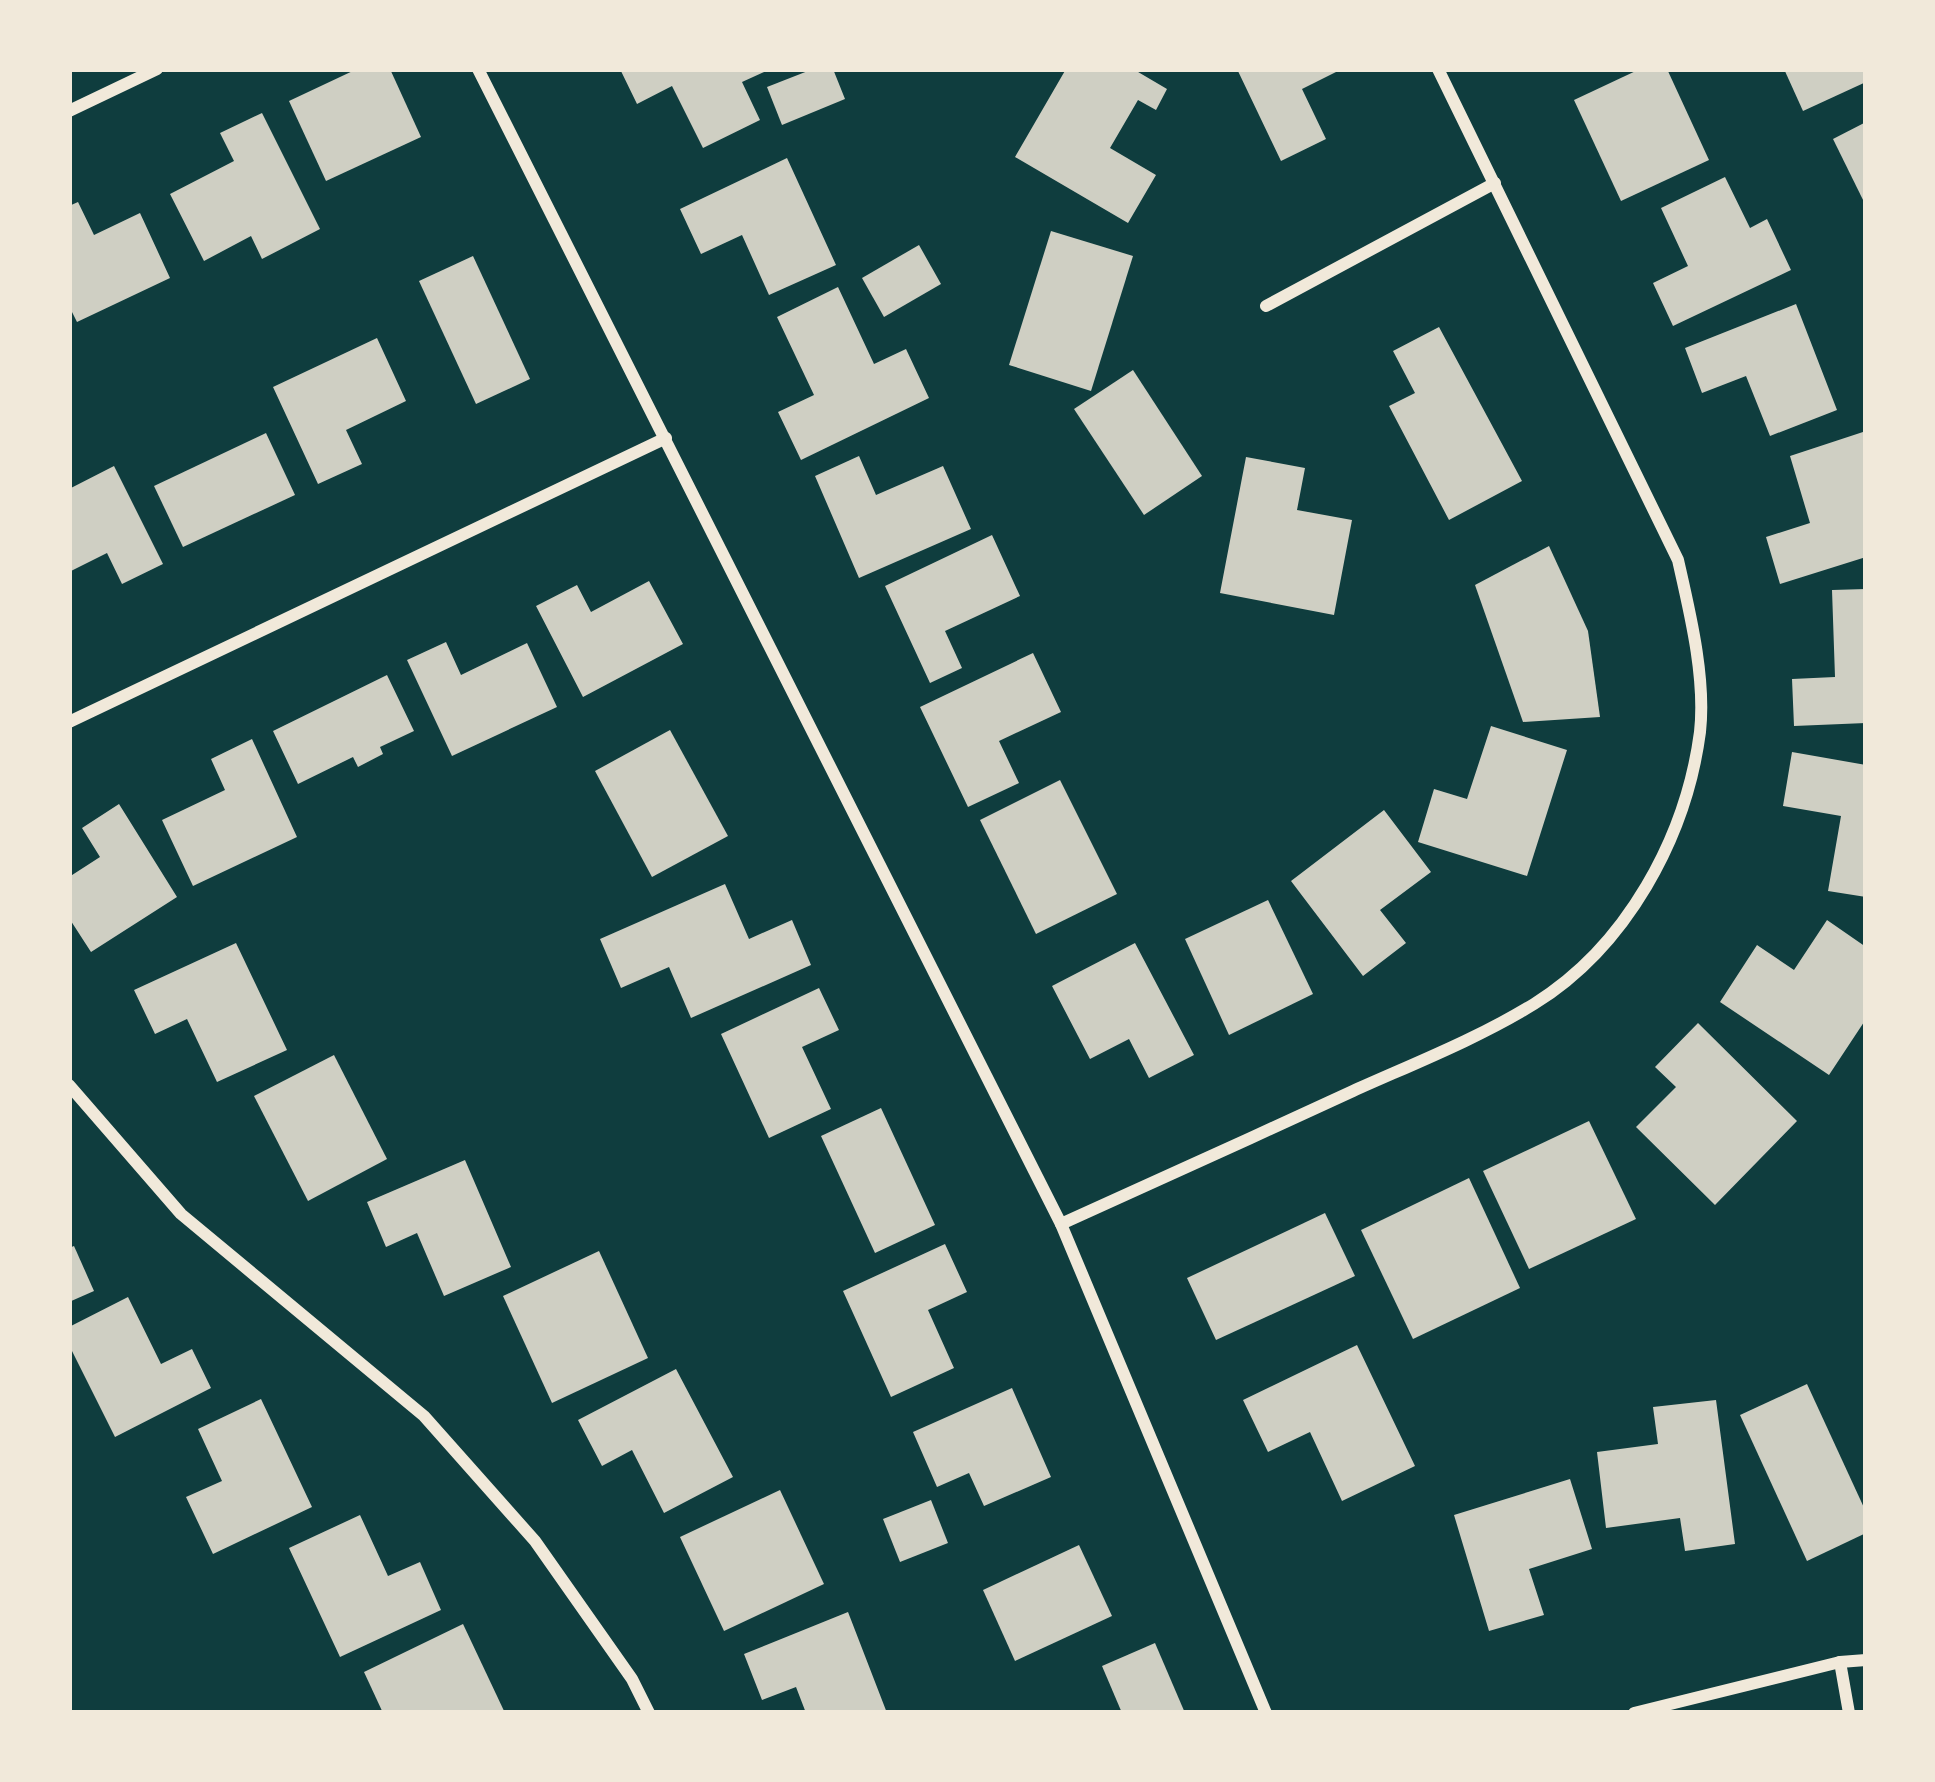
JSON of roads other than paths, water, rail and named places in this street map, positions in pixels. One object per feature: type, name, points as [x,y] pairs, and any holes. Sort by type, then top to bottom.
[{"type":"street","points":[[69,111],[157,69]]},
{"type":"street","points":[[478,69],[1061,1224],[1266,1713]]},
{"type":"street","points":[[1061,1224],[1456,1045],[1536,1002],[1603,947],[1650,882],[1686,802],[1700,728],[1694,631],[1678,560],[1438,69]]},
{"type":"street","points":[[1266,306],[1495,183]]},
{"type":"street","points":[[69,722],[666,438]]},
{"type":"street","points":[[69,1084],[181,1214],[424,1416],[535,1541],[632,1679],[650,1713]]},
{"type":"street","points":[[1634,1713],[1840,1662],[1866,1660]]},
{"type":"street","points":[[1840,1662],[1849,1713]]}]
